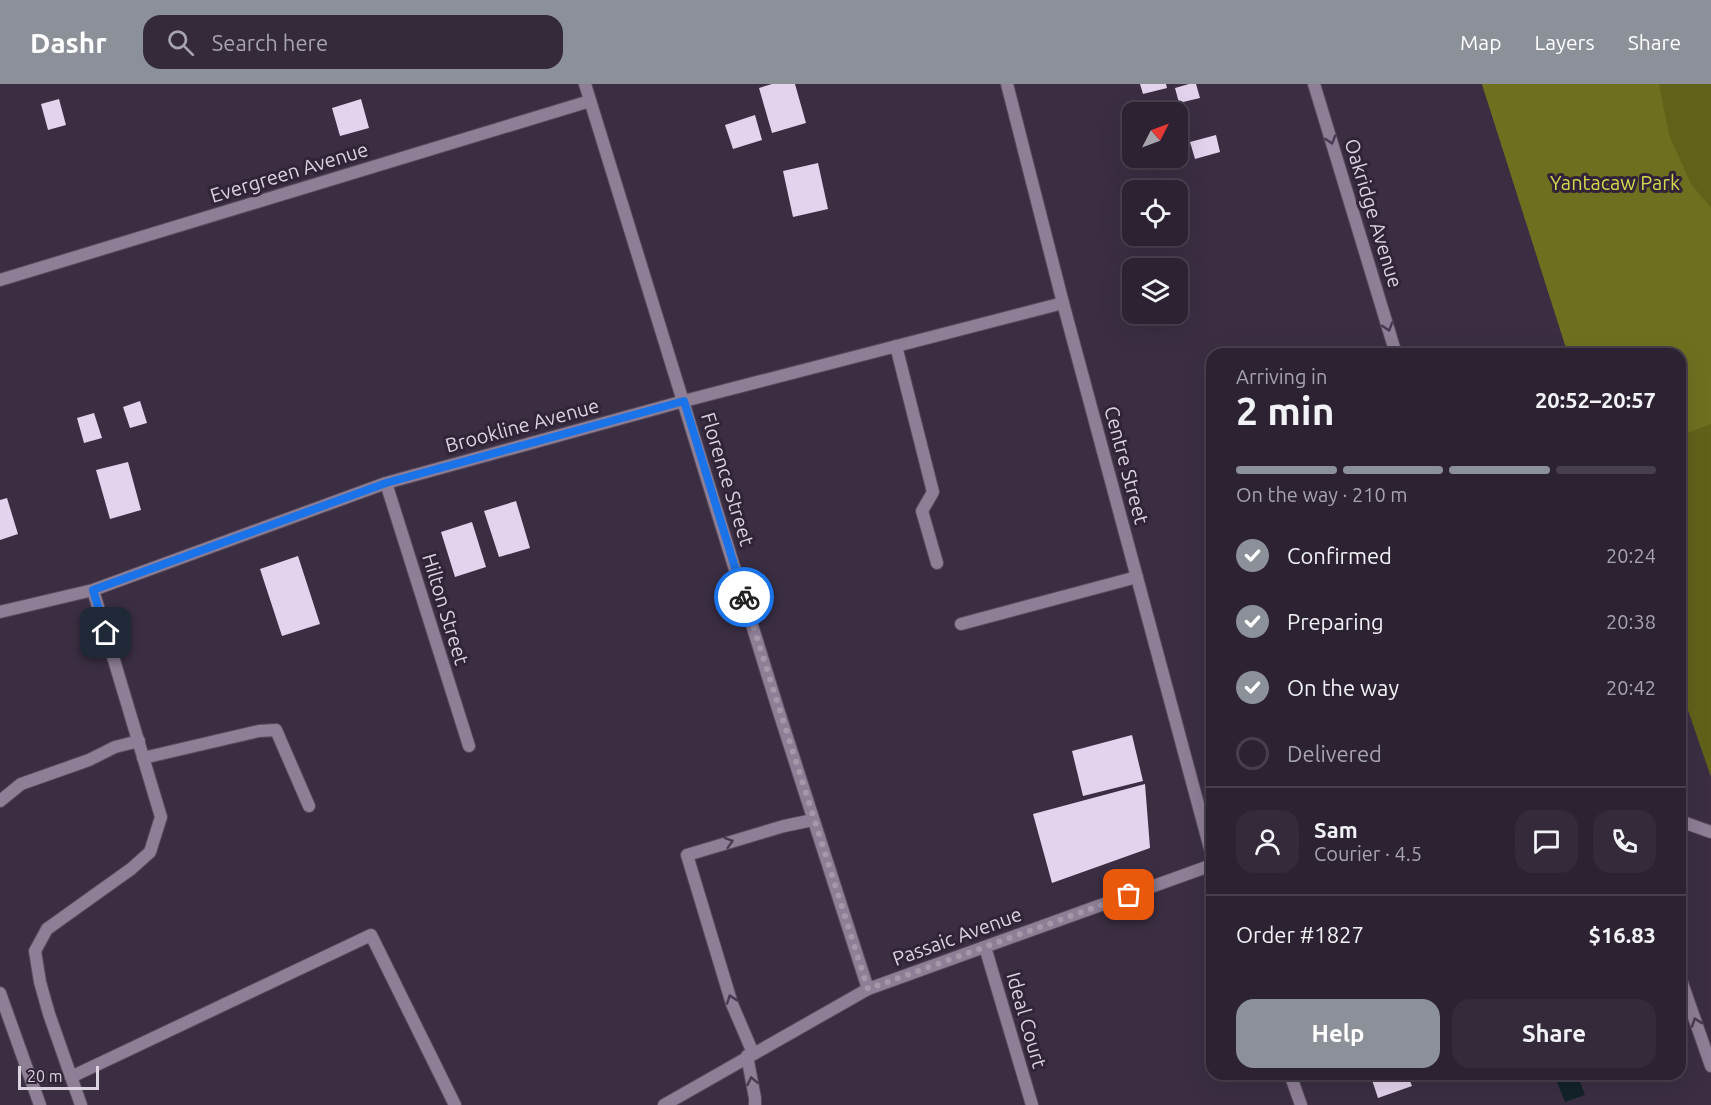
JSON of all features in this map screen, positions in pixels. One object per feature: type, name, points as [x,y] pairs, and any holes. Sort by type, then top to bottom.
[{"type":"street","name":"Florence Street","points":[[585,84],[813,820],[868,989]]},
{"type":"street","name":"Centre Street","points":[[1007,84],[1063,303],[1206,834]]},
{"type":"street","name":"Oakridge Avenue","points":[[1314,84],[1394,348]]},
{"type":"street","name":"Evergreen Avenue","points":[[0,280],[590,101]]},
{"type":"street","name":"Brookline Avenue","points":[[0,612],[93,590],[386,483],[684,401],[1063,303]]},
{"type":"street","points":[[896,346],[933,492],[922,511],[937,563]]},
{"type":"street","name":"Hilton Street","points":[[386,483],[469,746]]},
{"type":"street","points":[[961,624],[1137,577]]},
{"type":"street","points":[[81,1105],[49,1014],[40,982],[35,951],[48,929],[131,869],[150,852],[161,817],[93,590]]},
{"type":"street","points":[[143,758],[259,731],[276,730],[309,806]]},
{"type":"street","points":[[0,801],[21,784],[89,760],[116,747],[139,741]]},
{"type":"street","points":[[755,1105],[750,1055],[732,1004],[687,855],[784,826],[813,820]]},
{"type":"street","points":[[1686,823],[1711,832]]},
{"type":"street","name":"Passaic Avenue","points":[[664,1105],[868,989],[1206,867]]},
{"type":"street","points":[[71,1077],[371,935],[455,1105]]},
{"type":"street","name":"Ideal Court","points":[[985,947],[1032,1105]]},
{"type":"street","points":[[0,993],[40,1105]]},
{"type":"street","points":[[1686,995],[1711,1066]]},
{"type":"street","points":[[1293,1080],[1301,1105]]},
{"type":"green space","name":"Yantacaw Park","points":[[1482,84],[1711,84],[1711,777],[1686,704],[1686,348],[1566,348]]},
{"type":"green space","name":"Yantacaw Park","points":[[1482,84],[1659,84],[1669,135],[1691,184],[1711,208],[1711,424],[1686,434],[1686,348],[1566,348]]},
{"type":"shaded area","points":[[1556,1080],[1579,1080],[1585,1095],[1565,1102]]},
{"type":"building","points":[[772,84],[795,84],[806,123],[772,133],[759,88]]},
{"type":"building","points":[[1140,84],[1166,84],[1167,88],[1143,94]]},
{"type":"building","points":[[1196,84],[1200,98],[1179,102],[1175,88]]},
{"type":"building","points":[[59,99],[66,125],[48,130],[41,104]]},
{"type":"building","points":[[361,99],[369,128],[340,136],[332,108]]},
{"type":"building","points":[[755,115],[762,140],[733,149],[725,125]]},
{"type":"building","points":[[1216,135],[1220,152],[1195,159],[1190,142]]},
{"type":"building","points":[[818,163],[828,209],[793,217],[783,171]]},
{"type":"building","points":[[140,401],[147,423],[130,428],[123,407]]},
{"type":"building","points":[[94,413],[102,438],[84,443],[77,418]]},
{"type":"building","points":[[128,462],[141,510],[110,519],[96,470]]},
{"type":"building","points":[[7,498],[18,534],[0,540],[0,500]]},
{"type":"building","points":[[516,501],[530,548],[499,557],[484,511]]},
{"type":"building","points":[[472,522],[486,567],[455,577],[441,532]]},
{"type":"building","points":[[298,556],[320,624],[282,636],[260,569]]},
{"type":"building","points":[[1132,735],[1143,781],[1083,796],[1072,751]]},
{"type":"building","points":[[1145,784],[1150,848],[1052,883],[1033,814]]},
{"type":"building","points":[[1372,1080],[1410,1080],[1412,1086],[1378,1098]]},
{"type":"way so far","points":[[744,597],[868,989],[1129,895]]},
{"type":"route","points":[[106,633],[93,590],[386,483],[684,401],[744,597]]}]
